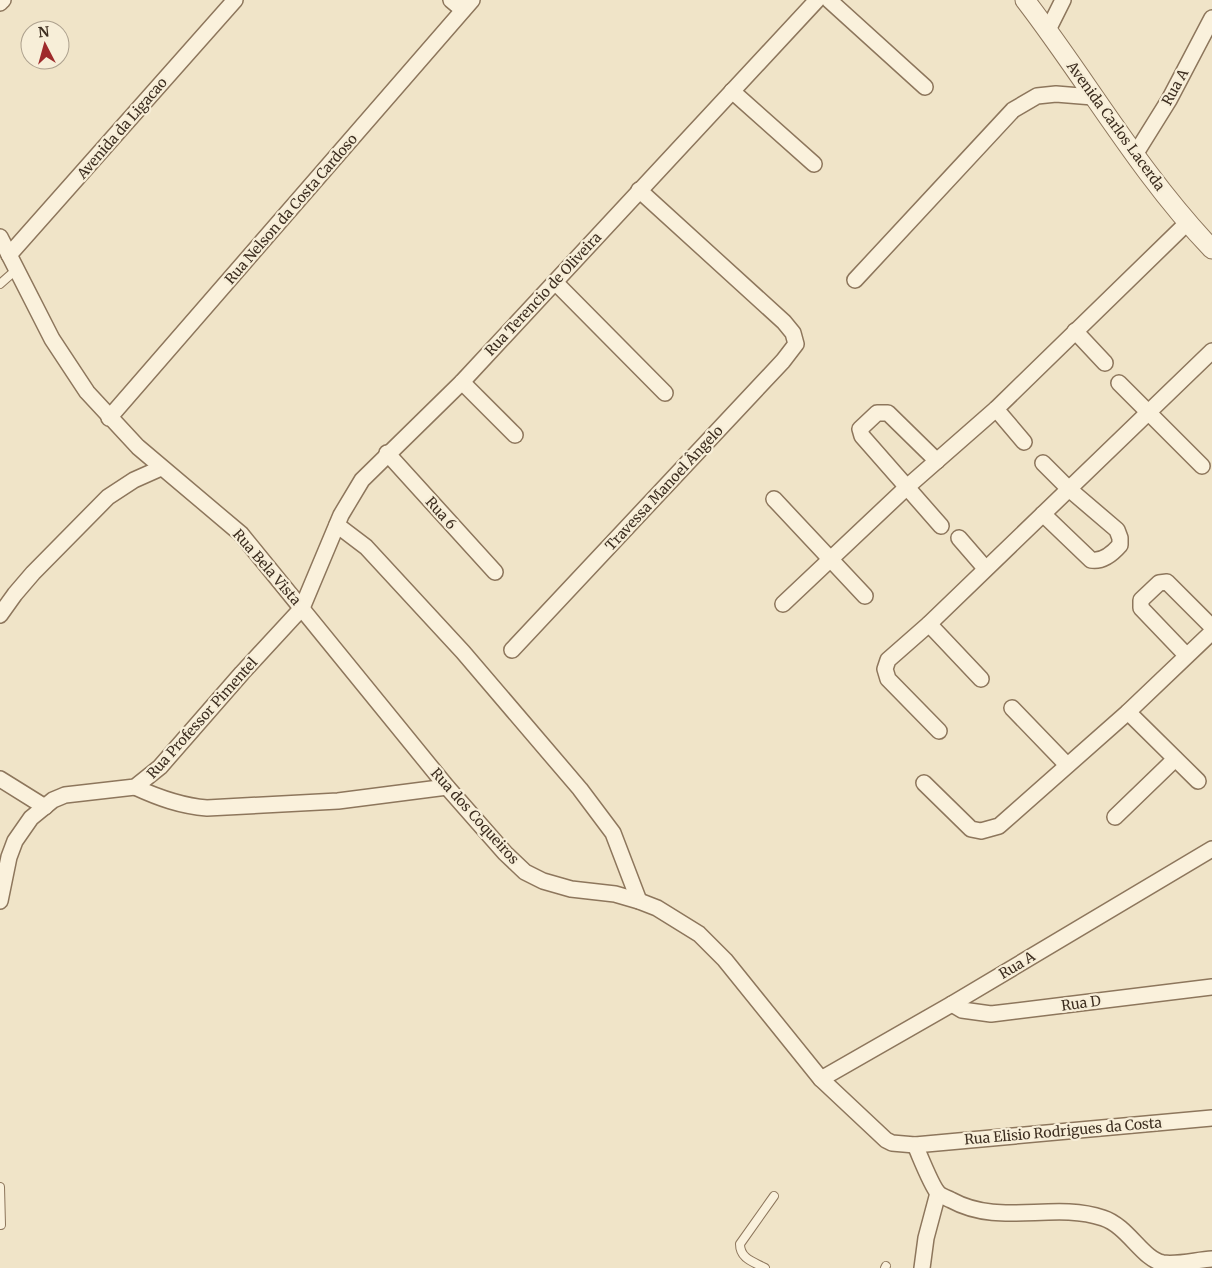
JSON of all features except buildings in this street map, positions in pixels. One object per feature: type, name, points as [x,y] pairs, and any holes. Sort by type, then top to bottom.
[{"type":"street","points":[[0,3],[3,0]]},
{"type":"street","name":"Avenida da Ligacao","points":[[10,255],[235,0]]},
{"type":"street","points":[[451,0],[468,5]]},
{"type":"street","name":"Rua Terencio de Oliveira","points":[[302,608],[352,494],[387,453],[462,382],[817,0]]},
{"type":"street","points":[[829,0],[925,87]]},
{"type":"street","name":"Avenida Carlos Lacerda","points":[[1025,0],[1048,30],[1093,97],[1187,223],[1212,249]]},
{"type":"street","points":[[1048,30],[1063,0]]},
{"type":"street","name":"Rua Nelson da Costa Cardoso","points":[[109,418],[468,5]]},
{"type":"street","name":"Rua A","points":[[1136,154],[1169,100],[1212,18]]},
{"type":"street","points":[[732,91],[814,164]]},
{"type":"street","points":[[855,280],[1013,110],[1037,96],[1056,94],[1093,97]]},
{"type":"street","name":"Travessa Manoel Ângelo","points":[[512,650],[794,349],[796,344],[793,333],[784,322],[639,190]]},
{"type":"street","points":[[783,604],[907,487],[996,409],[1187,223]]},
{"type":"street","name":"Rua Bela Vista","points":[[0,237],[65,360],[109,418],[161,468],[241,534],[302,608]]},
{"type":"street","points":[[555,282],[665,393]]},
{"type":"street","points":[[1075,331],[1105,363]]},
{"type":"street","points":[[938,731],[888,679],[885,672],[888,660],[929,624],[1212,350]]},
{"type":"street","points":[[462,382],[515,435]]},
{"type":"street","points":[[1119,383],[1202,466]]},
{"type":"street","points":[[996,409],[1024,442]]},
{"type":"street","points":[[937,461],[888,413],[877,413],[862,426],[862,436],[941,526]]},
{"type":"street","name":"Rua 6","points":[[387,453],[495,572]]},
{"type":"street","points":[[1042,462],[1069,489],[1117,530],[1120,538],[1118,548],[1098,561],[1091,560],[1043,514]]},
{"type":"street","points":[[0,615],[33,573],[108,497],[134,480],[161,468]]},
{"type":"street","points":[[774,499],[865,596]]},
{"type":"street","points":[[337,525],[366,547],[463,652],[580,789],[613,833],[639,901]]},
{"type":"street","points":[[959,538],[985,568]]},
{"type":"street","points":[[924,783],[971,829],[981,831],[999,826],[1128,712],[1186,655],[1210,636],[1167,582],[1159,583],[1141,600],[1141,608],[1186,655]]},
{"type":"street","name":"Rua dos Coqueiros","points":[[302,608],[447,787],[504,853],[526,872],[543,881],[570,889],[615,894],[639,901],[675,918],[698,934],[725,960],[821,1079],[886,1140],[892,1143],[915,1145]]},
{"type":"street","name":"Rua Professor Pimentel","points":[[0,901],[9,857],[15,841],[31,818],[53,800],[76,792],[135,787],[160,767],[302,608]]},
{"type":"street","points":[[929,624],[981,679]]},
{"type":"street","points":[[1012,708],[1067,765]]},
{"type":"street","points":[[1128,712],[1198,781]]},
{"type":"street","points":[[1115,817],[1175,759]]},
{"type":"street","points":[[0,779],[45,807]]},
{"type":"street","points":[[135,787],[164,800],[188,807],[215,808],[338,801],[447,787]]},
{"type":"street","name":"Rua A","points":[[821,1079],[952,1004],[1212,849]]},
{"type":"street","name":"Rua D","points":[[952,1004],[962,1010],[991,1014],[1212,988]]},
{"type":"street","name":"Rua Elisio Rodrigues da Costa","points":[[915,1145],[1212,1118]]},
{"type":"street","points":[[915,1145],[938,1193],[960,1205],[998,1214],[1076,1212],[1104,1218],[1125,1230],[1150,1257],[1162,1263],[1212,1259]]},
{"type":"street","points":[[922,1268],[926,1238],[938,1193]]},
{"type":"lane","points":[[0,284],[17,269]]},
{"type":"lane","points":[[0,1187],[1,1225]]},
{"type":"lane","points":[[765,1268],[744,1257],[740,1251],[740,1244],[774,1196]]}]
